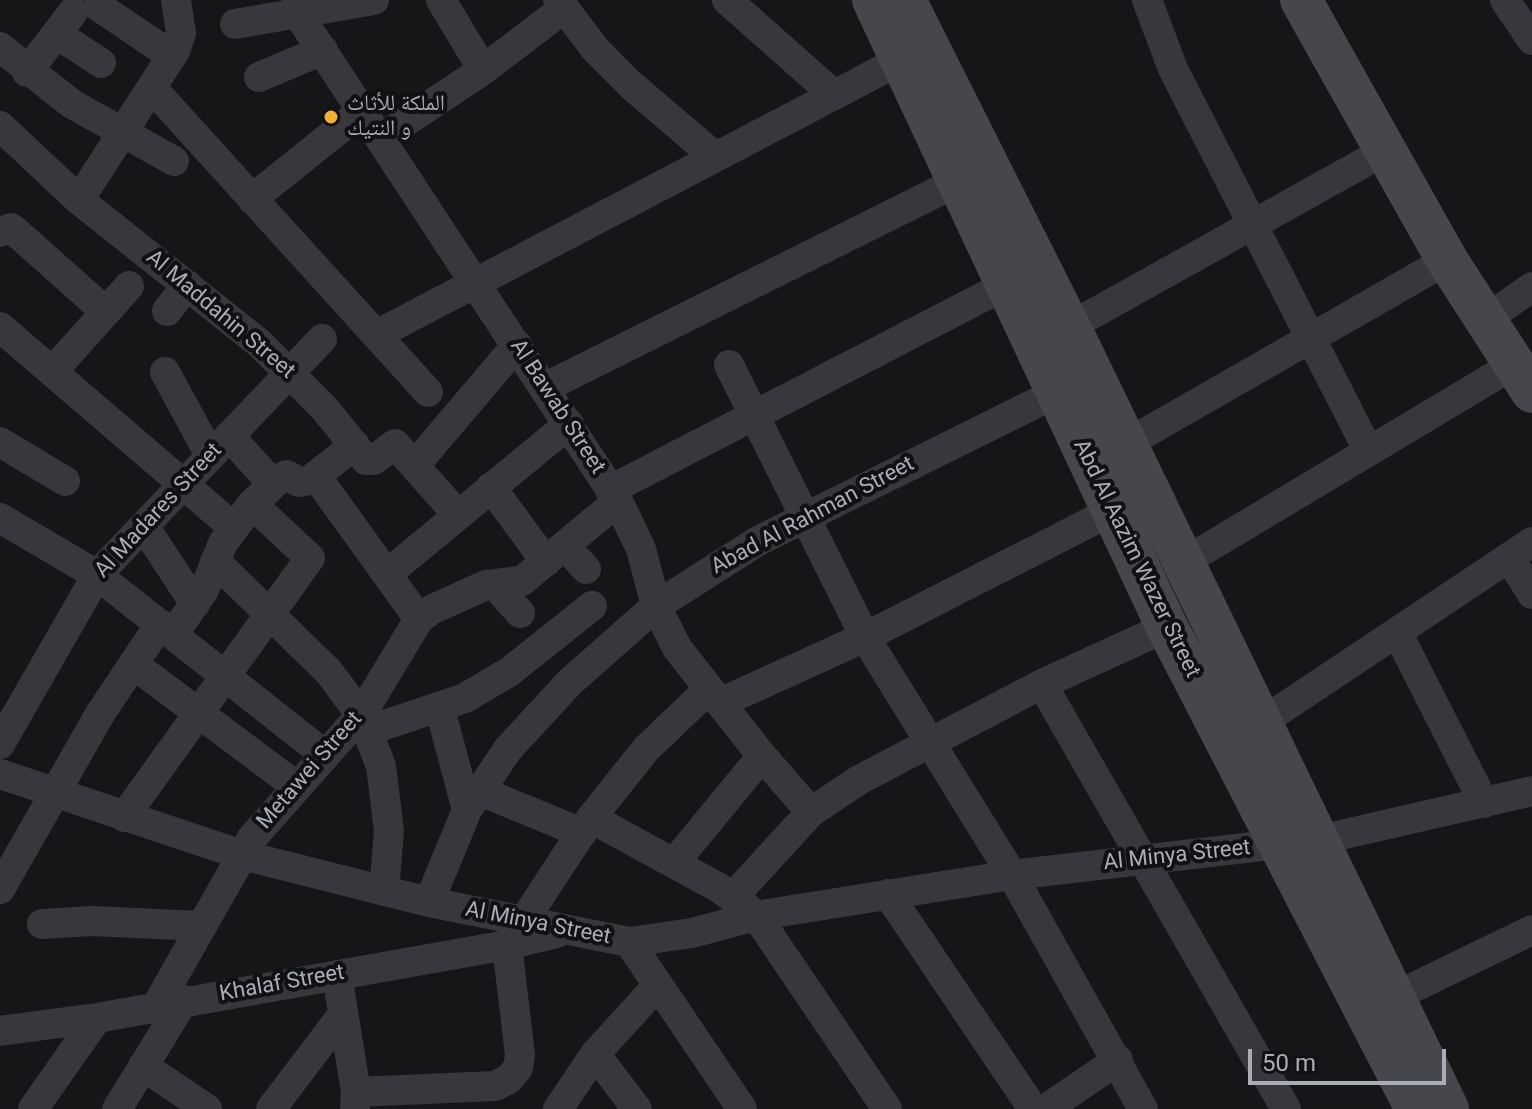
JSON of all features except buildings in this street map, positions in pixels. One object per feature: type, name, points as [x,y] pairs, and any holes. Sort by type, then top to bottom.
[{"type":"street","points":[[79,200],[172,56],[181,33],[176,0]]},
{"type":"street","points":[[235,24],[298,6],[374,0]]},
{"type":"street","points":[[441,0],[483,70]]},
{"type":"street","points":[[727,0],[833,94]]},
{"type":"street","name":"Abd Al Aazim Wazer Street","points":[[873,0],[1006,285],[1064,371],[1108,408],[1184,562],[1262,722],[1299,842],[1416,1109]]},
{"type":"street","name":"Abd Al Aazim Wazer Street","points":[[905,0],[1064,371],[1112,511],[1167,627],[1394,997],[1448,1109]]},
{"type":"street","points":[[1147,0],[1173,69],[1368,450]]},
{"type":"street","points":[[1301,0],[1383,152],[1447,260],[1526,369]]},
{"type":"street","points":[[1332,0],[1374,83],[1518,296],[1526,369]]},
{"type":"street","points":[[1505,0],[1532,40]]},
{"type":"street","points":[[381,138],[483,70],[561,4],[631,85],[714,156]]},
{"type":"street","name":"Al Bawab Street","points":[[298,6],[323,50],[614,495],[641,549],[656,606],[677,648],[762,756],[811,812]]},
{"type":"street","points":[[76,17],[172,56]]},
{"type":"street","points":[[76,17],[101,63]]},
{"type":"street","points":[[27,72],[76,17]]},
{"type":"street","points":[[0,47],[27,72],[72,104],[174,161]]},
{"type":"street","points":[[259,77],[323,50]]},
{"type":"street","points":[[378,334],[899,61]]},
{"type":"street","points":[[153,89],[428,392]]},
{"type":"street","points":[[252,199],[363,110]]},
{"type":"street","name":"Al Maddahin Street","points":[[3,136],[291,372],[355,445]]},
{"type":"street","name":"Abad Al Rahman Street","points":[[429,902],[474,800],[537,714],[656,606],[712,568],[1064,371],[1253,226],[1383,152]]},
{"type":"street","points":[[544,388],[957,182]]},
{"type":"street","points":[[0,232],[11,228],[106,312]]},
{"type":"street","points":[[1126,444],[1447,260]]},
{"type":"street","points":[[167,311],[187,285]]},
{"type":"street","points":[[316,476],[419,619],[431,610],[494,584],[515,584],[556,554],[614,495],[754,415],[1006,285]]},
{"type":"street","points":[[52,372],[129,286]]},
{"type":"street","points":[[0,327],[183,484],[253,505]]},
{"type":"street","name":"Al Madares Street","points":[[0,744],[97,575],[322,339]]},
{"type":"street","points":[[415,465],[517,345]]},
{"type":"street","points":[[729,365],[865,637],[1012,875],[1143,1109]]},
{"type":"street","points":[[1184,562],[1368,450],[1526,369]]},
{"type":"street","points":[[1064,371],[1084,411],[1108,408]]},
{"type":"street","points":[[124,817],[310,558],[253,505],[220,446],[165,372]]},
{"type":"street","points":[[387,574],[569,424]]},
{"type":"street","points":[[0,442],[65,481]]},
{"type":"street","points":[[0,889],[133,664],[195,604],[215,561],[253,505],[287,475],[304,482],[355,445],[366,460],[371,461],[395,444],[458,515]]},
{"type":"street","points":[[491,487],[556,554],[586,569]]},
{"type":"street","points":[[337,975],[343,1014],[375,1100],[495,1086],[509,1079],[518,1068],[520,1055],[515,934],[586,826],[646,749],[715,696],[865,637],[1112,511]]},
{"type":"street","points":[[0,518],[97,575],[325,755]]},
{"type":"street","points":[[144,526],[195,604]]},
{"type":"street","points":[[1262,722],[1520,550],[1532,594]]},
{"type":"street","points":[[215,561],[329,672],[364,723],[381,766],[389,831],[384,891]]},
{"type":"street","points":[[494,584],[520,613]]},
{"type":"street","points":[[364,723],[440,709],[509,672],[592,606]]},
{"type":"street","name":"Metawei Street","points":[[117,1109],[143,1066],[201,926],[242,855],[263,823],[296,786],[325,755],[364,723],[419,619]]},
{"type":"street","points":[[744,907],[811,812],[859,780],[1042,684],[1167,627]]},
{"type":"street","points":[[1397,632],[1484,803]]},
{"type":"street","points":[[133,664],[296,786]]},
{"type":"street","points":[[1042,684],[1286,1109]]},
{"type":"street","points":[[440,709],[474,800],[586,826],[674,863],[744,907],[887,1109]]},
{"type":"street","points":[[674,863],[762,756]]},
{"type":"street","name":"Al Minya Street","points":[[0,774],[242,855],[429,902],[515,934],[563,932],[629,942],[692,933],[744,907],[888,894],[1012,875],[1299,842],[1532,791]]},
{"type":"street","points":[[888,894],[1033,1109]]},
{"type":"street","points":[[42,924],[92,921],[201,926]]},
{"type":"street","points":[[1394,997],[1532,930]]},
{"type":"street","name":"Khalaf Street","points":[[0,1031],[97,1018],[337,975],[515,934]]},
{"type":"street","points":[[629,942],[742,1109]]},
{"type":"street","points":[[558,1109],[595,1054],[658,985]]},
{"type":"street","points":[[271,1109],[343,1014]]},
{"type":"street","points":[[33,1109],[97,1018]]},
{"type":"street","points":[[595,1054],[637,1109]]},
{"type":"street","points":[[1046,1109],[1118,1060]]},
{"type":"street","points":[[143,1066],[207,1109]]},
{"type":"place","name":"الملكة للأثاث و النتيك","points":[[331,117]]}]
